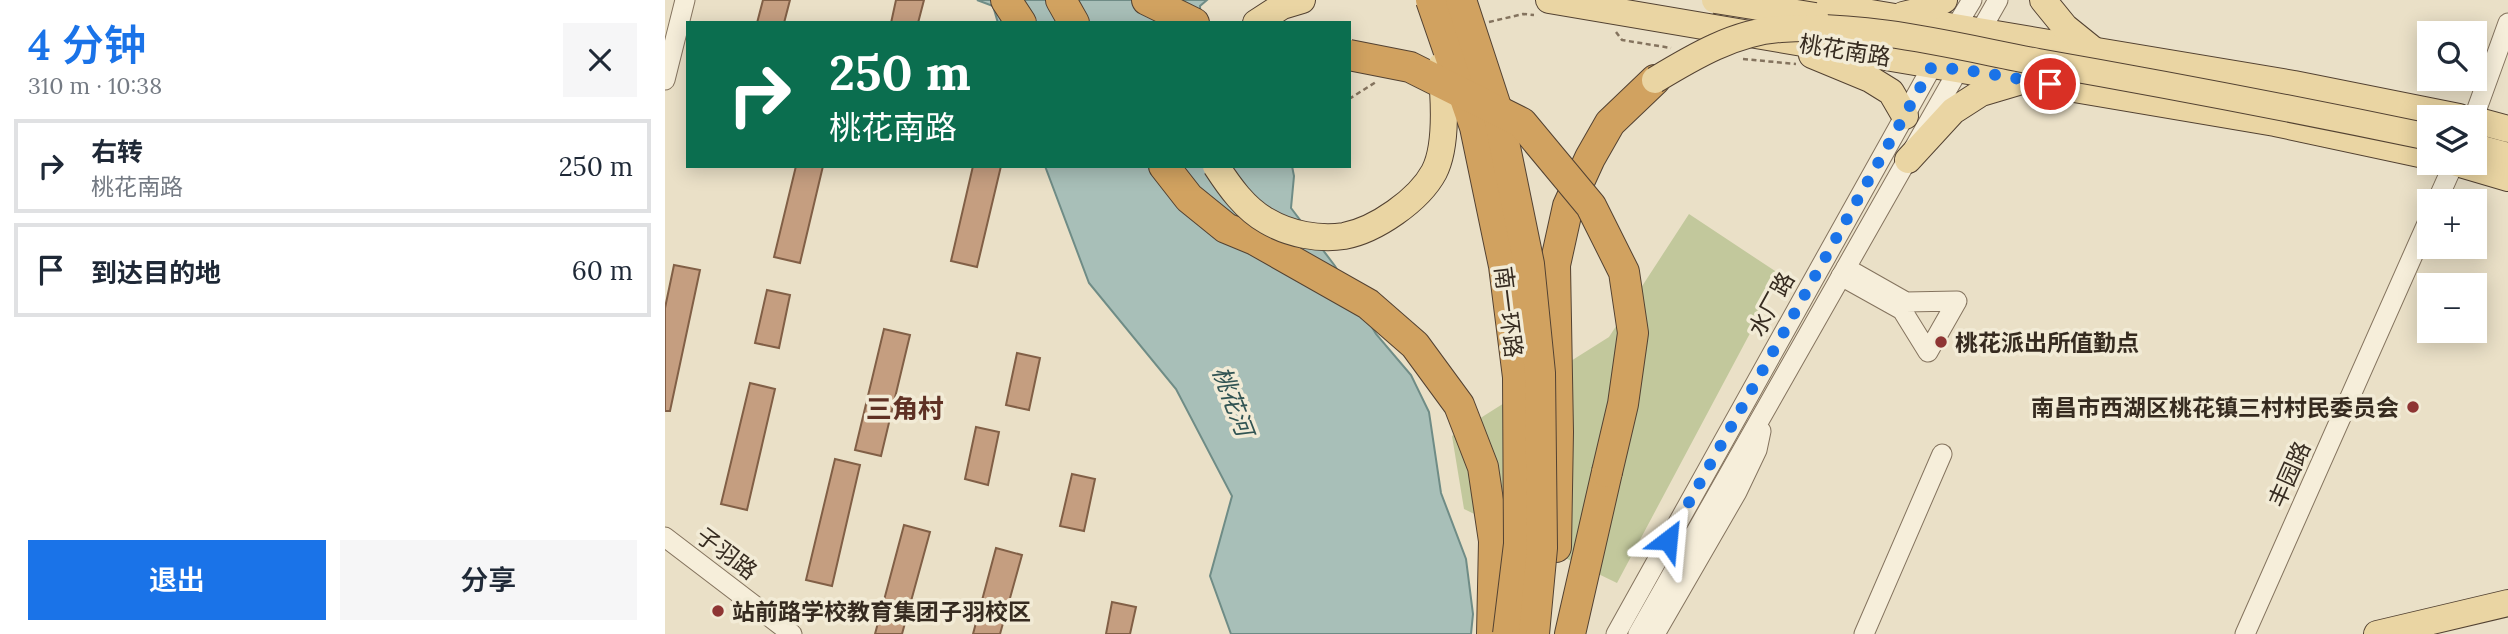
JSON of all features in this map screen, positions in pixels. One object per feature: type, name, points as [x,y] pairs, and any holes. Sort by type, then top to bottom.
[{"type":"highway","points":[[1006,0],[1020,21]]},
{"type":"highway","points":[[1061,0],[1073,21]]},
{"type":"highway","points":[[1147,0],[1190,21]]},
{"type":"highway","name":"南一环路","points":[[1461,0],[1498,113],[1529,264],[1539,373],[1542,548],[1534,634]]},
{"type":"highway","name":"南一环路","points":[[1433,8],[1475,127],[1504,265],[1517,377],[1519,544],[1508,634]]},
{"type":"highway","points":[[1351,55],[1410,67],[1522,123],[1591,206],[1624,272],[1633,333],[1623,404],[1570,634]]},
{"type":"highway","points":[[1542,634],[1556,550],[1555,265],[1568,206],[1590,158],[1610,123],[1655,80]]},
{"type":"highway","points":[[1148,168],[1226,228],[1255,240],[1368,304],[1415,345],[1459,405],[1483,467],[1494,541],[1492,634]]},
{"type":"highway","points":[[1166,168],[1189,198]]},
{"type":"main road","points":[[1259,21],[1282,6],[1302,0]]},
{"type":"main road","points":[[1714,0],[1886,27],[2273,96],[2417,126]]},
{"type":"main road","name":"桃花南路","points":[[1793,0],[2294,84],[2417,109]]},
{"type":"main road","points":[[1894,17],[1928,9],[1944,0]]},
{"type":"main road","points":[[2043,0],[2065,27],[2095,51]]},
{"type":"main road","points":[[1217,168],[1235,194],[1266,221],[1306,236],[1345,236],[1376,224],[1408,204],[1434,171],[1443,132],[1444,100],[1433,8]]},
{"type":"main road","name":"桃花南路","points":[[1542,8],[1772,37],[2275,123],[2417,153]]},
{"type":"main road","points":[[1655,80],[1698,54],[1741,36],[1780,29],[1869,30],[2283,106],[2417,134]]},
{"type":"main road","points":[[1772,37],[1870,79],[1891,92],[1905,116]]},
{"type":"main road","points":[[1908,160],[1953,111],[1981,93],[2025,80]]},
{"type":"main road","points":[[2487,123],[2508,129]]},
{"type":"main road","points":[[2487,143],[2508,149]]},
{"type":"main road","points":[[2487,150],[2508,156]]},
{"type":"main road","points":[[2487,172],[2508,178]]},
{"type":"main road","points":[[2377,634],[2508,603]]},
{"type":"street","points":[[665,80],[685,0]]},
{"type":"street","name":"水厂路","points":[[1616,634],[1933,64],[1972,0]]},
{"type":"street","name":"水厂路","points":[[1638,634],[1998,0]]},
{"type":"street","points":[[2479,105],[2508,23]]},
{"type":"street","name":"丰园路","points":[[2245,634],[2417,246]]},
{"type":"street","points":[[1844,272],[1906,302],[1957,301],[1928,352],[1902,310],[1844,272]]},
{"type":"street","points":[[1655,634],[1737,492],[1757,450],[1765,410]]},
{"type":"street","points":[[1864,634],[1942,454]]},
{"type":"street","name":"子羽路","points":[[665,537],[792,634]]},
{"type":"path","points":[[1480,24],[1542,8]]},
{"type":"path","points":[[1615,31],[1622,40],[1676,48]]},
{"type":"path","points":[[1744,59],[1797,64]]},
{"type":"path","points":[[1351,98],[1380,80]]},
{"type":"green space","points":[[1689,214],[1781,275],[1617,583],[1464,509],[1452,436],[1609,337]]},
{"type":"water","points":[[977,0],[1207,0],[1200,6],[1201,21],[997,21],[993,6]]},
{"type":"water","name":"桃花河","points":[[1046,168],[1292,168],[1291,208],[1335,266],[1376,334],[1411,375],[1429,412],[1441,493],[1466,559],[1473,614],[1471,634],[1231,634],[1210,576],[1232,496],[1176,389],[1089,283]]},
{"type":"building","points":[[763,0],[790,0],[785,21],[758,21]]},
{"type":"building","points":[[896,0],[924,0],[919,21],[891,21]]},
{"type":"building","points":[[796,168],[823,168],[800,263],[774,257]]},
{"type":"building","points":[[973,168],[1001,168],[977,267],[951,261]]},
{"type":"building","points":[[674,265],[700,270],[670,411],[665,411],[665,308]]},
{"type":"building","points":[[767,290],[790,295],[779,348],[755,343]]},
{"type":"building","points":[[884,329],[910,335],[881,456],[855,450]]},
{"type":"building","points":[[1017,353],[1040,358],[1029,410],[1006,405]]},
{"type":"building","points":[[750,383],[775,389],[747,510],[721,504]]},
{"type":"building","points":[[976,427],[999,432],[988,485],[965,479]]},
{"type":"building","points":[[835,459],[860,465],[832,586],[806,580]]},
{"type":"building","points":[[1072,474],[1095,479],[1084,531],[1060,526]]},
{"type":"building","points":[[904,525],[930,532],[902,634],[875,634]]},
{"type":"building","points":[[996,548],[1022,555],[1000,634],[973,634]]},
{"type":"building","points":[[1112,602],[1136,607],[1130,634],[1106,634]]},
{"type":"place","name":"桃花派出所值勤点","points":[[1941,342]]},
{"type":"place","name":"南昌市西湖区桃花镇三村村民委员会","points":[[2413,407]]},
{"type":"place","name":"站前路学校教育集团子羽校区","points":[[718,611]]},
{"type":"district","name":"三角村","points":[[905,408]]},
{"type":"route","points":[[1668,540],[1931,68],[1960,69],[2050,84]]}]
